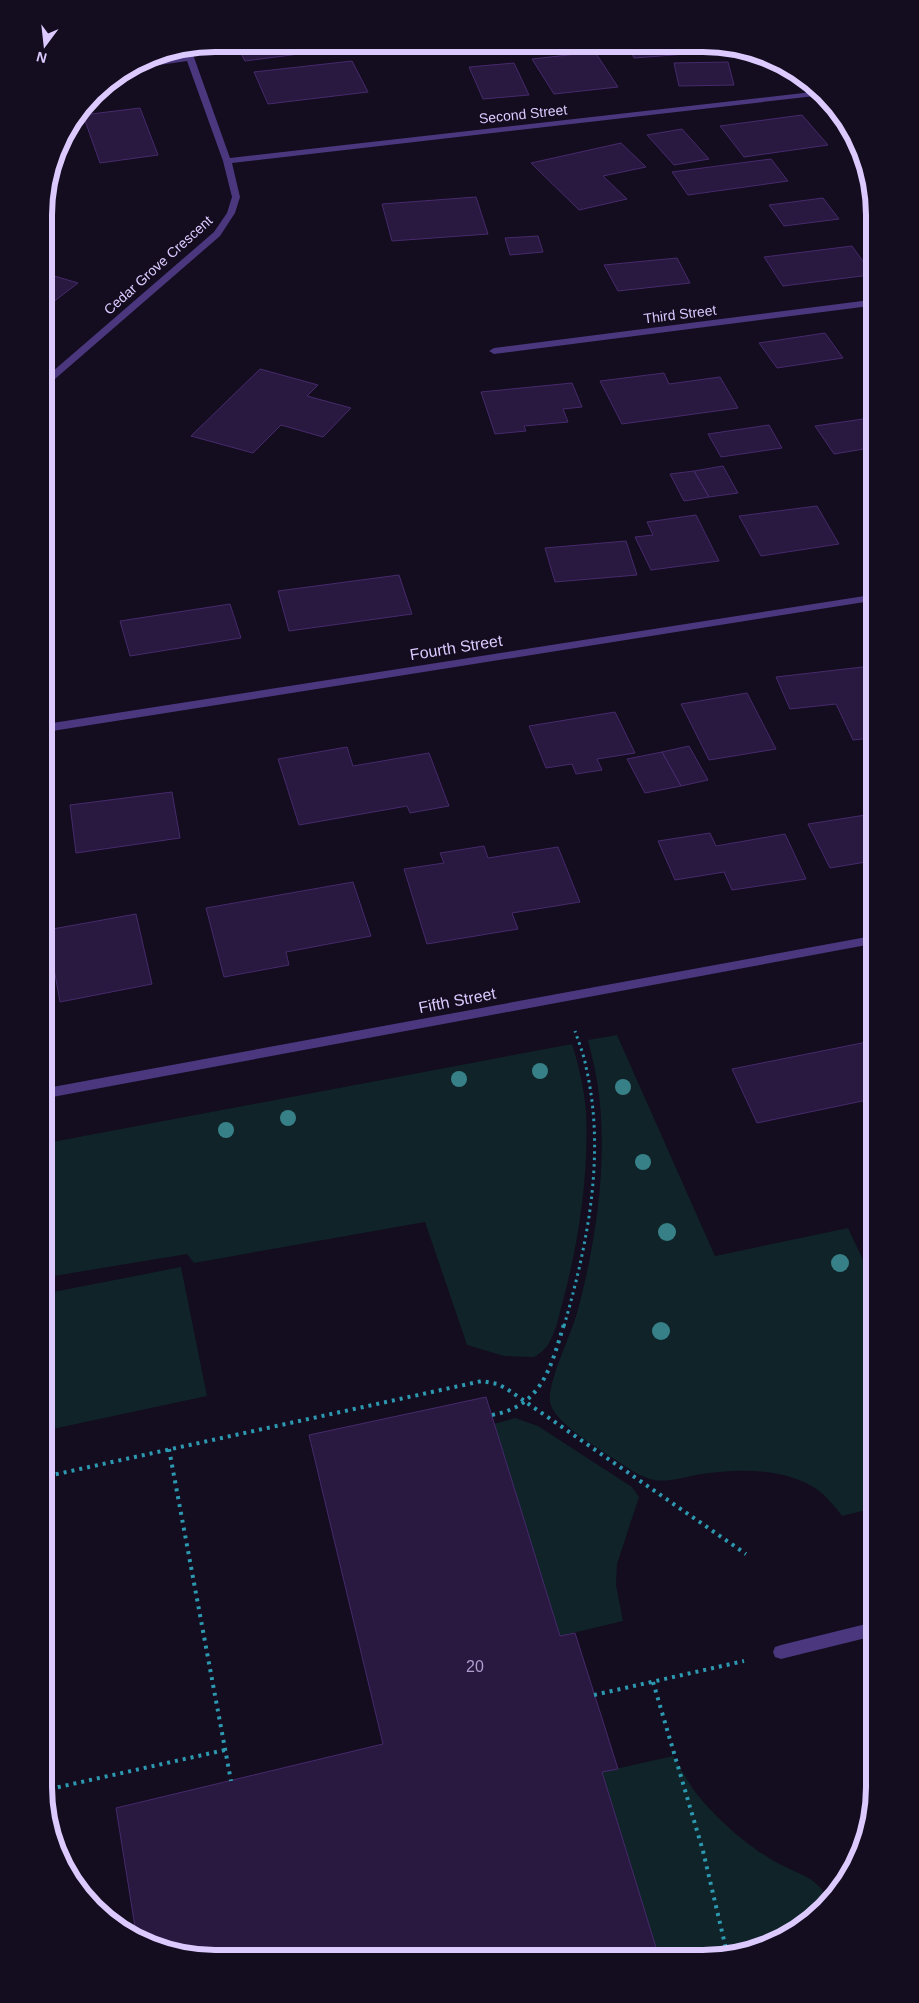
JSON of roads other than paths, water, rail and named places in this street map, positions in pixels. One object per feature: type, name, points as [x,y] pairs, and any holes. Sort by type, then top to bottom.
[{"type":"street","name":"Cedar Grove Crescent","points":[[53,376],[217,234],[231,213],[236,197],[227,160],[189,55]]},
{"type":"street","points":[[159,63],[190,58]]},
{"type":"street","name":"Second Street","points":[[227,160],[812,94]]},
{"type":"street","name":"Third Street","points":[[494,351],[866,304]]},
{"type":"street","name":"Fourth Street","points":[[53,727],[866,599]]},
{"type":"street","name":"Fifth Street","points":[[52,1092],[866,941]]},
{"type":"street","points":[[781,1652],[866,1631]]}]
